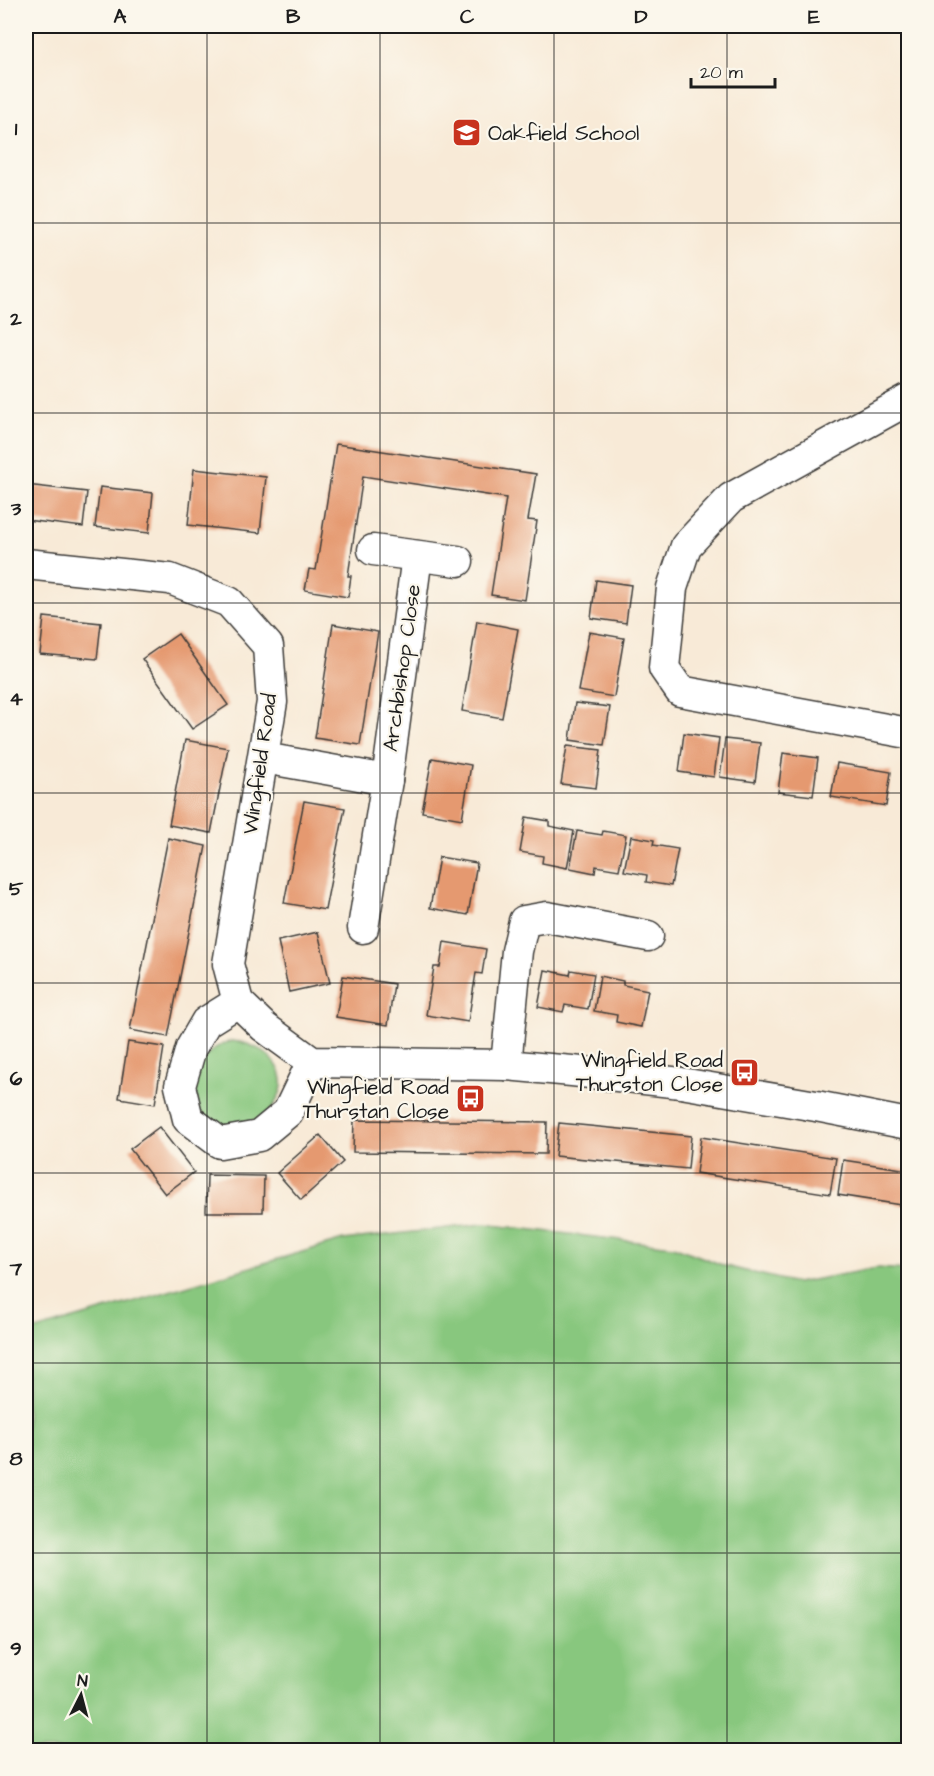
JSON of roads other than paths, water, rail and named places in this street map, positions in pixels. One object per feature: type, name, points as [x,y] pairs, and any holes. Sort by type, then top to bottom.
[{"type":"street","points":[[909,400],[731,498],[693,538],[686,546],[672,588],[664,668],[680,691],[909,733]]},
{"type":"street","name":"Archbishop Close","points":[[373,550],[458,561]]},
{"type":"street","name":"Archbishop Close","points":[[363,928],[387,780],[417,556]]},
{"type":"street","name":"Wingfield Road","points":[[26,564],[170,579],[229,602],[268,646],[272,702],[228,964],[238,1002]]},
{"type":"street","name":"Archbishop Close","points":[[264,758],[387,780]]},
{"type":"street","points":[[506,1065],[517,951],[524,921],[547,917],[648,936]]},
{"type":"street","points":[[312,1062],[288,1112],[259,1136],[220,1143],[188,1119],[180,1086],[191,1048],[206,1022],[238,1002],[264,1028],[312,1062],[506,1065],[681,1083],[909,1124]]},
{"type":"place","name":"Oakfield School","points":[[467,133]]},
{"type":"place","name":"Wingfield Road Thurston Close","points":[[744,1072]]},
{"type":"place","name":"Wingfield Road Thurstan Close","points":[[470,1099]]}]
